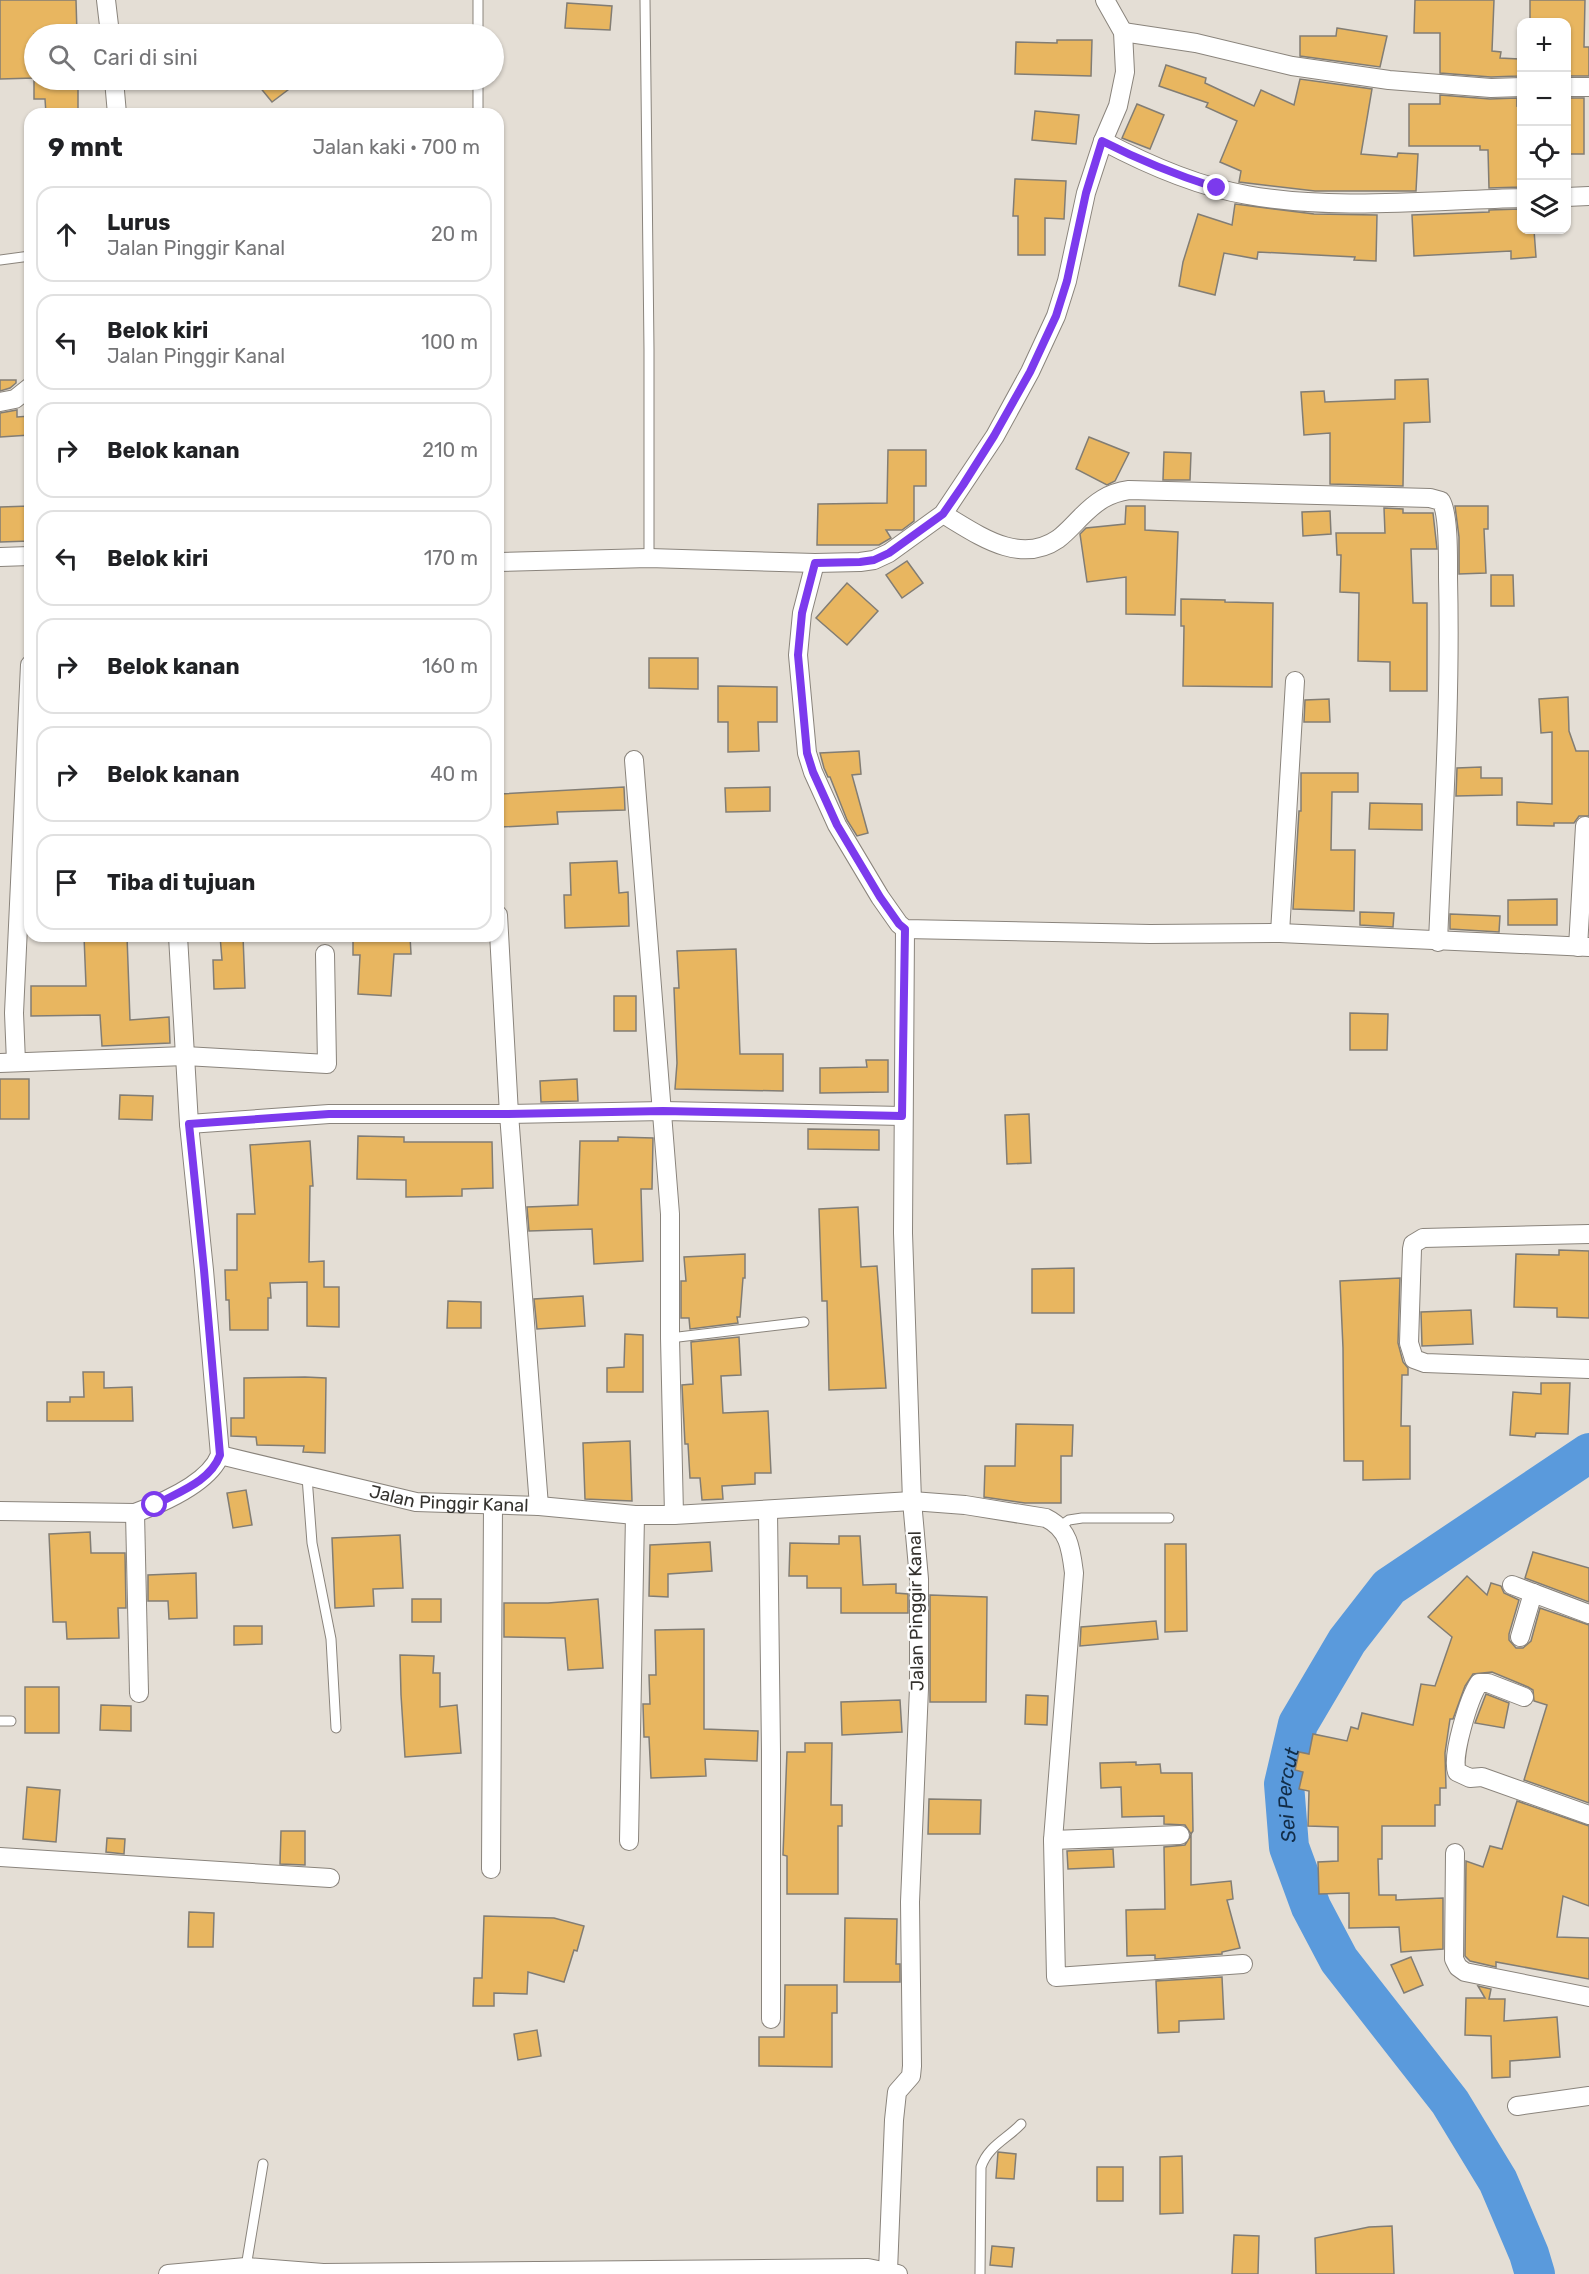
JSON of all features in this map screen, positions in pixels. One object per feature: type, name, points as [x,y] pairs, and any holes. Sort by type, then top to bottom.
[{"type":"street","points":[[106,0],[109,24]]},
{"type":"street","points":[[504,562],[649,558],[844,564],[874,560],[889,553],[943,514],[994,436],[1030,372],[1056,316],[1067,281],[1086,193],[1102,141],[1118,105],[1125,72],[1123,32],[1105,0]]},
{"type":"street","points":[[1123,32],[1196,43],[1292,66],[1389,80],[1491,88],[1517,87]]},
{"type":"street","points":[[1571,87],[1589,87]]},
{"type":"street","points":[[115,90],[116,108]]},
{"type":"street","points":[[1102,141],[1144,163],[1179,176],[1248,195],[1326,204],[1517,198]]},
{"type":"street","points":[[1571,197],[1589,196]]},
{"type":"street","points":[[0,402],[15,399],[24,392]]},
{"type":"street","points":[[943,514],[1007,548],[1027,551],[1040,548],[1058,539],[1098,501],[1111,494],[1129,490],[1293,493],[1430,498],[1441,501],[1445,512],[1448,550],[1449,621],[1448,729],[1438,942]]},
{"type":"street","points":[[0,557],[24,556]]},
{"type":"street","points":[[815,563],[802,613],[798,655],[807,753],[837,825],[880,897],[905,929],[1150,934],[1280,933],[1583,947],[1585,826]]},
{"type":"street","points":[[1280,933],[1295,681]]},
{"type":"street","points":[[24,756],[7,1013],[8,1062],[185,1056],[327,1064],[325,954]]},
{"type":"street","points":[[634,760],[670,1214],[674,1515]]},
{"type":"street","points":[[905,929],[903,1233],[912,1501],[965,1504],[1046,1518],[1059,1527],[1069,1541],[1074,1573],[1053,1840],[1056,1977],[1243,1964]]},
{"type":"street","points":[[0,1511],[135,1513],[197,1483],[211,1471],[220,1455],[189,1124],[178,942]]},
{"type":"street","points":[[499,942],[508,1114],[539,1506]]},
{"type":"street","points":[[189,1124],[329,1114],[663,1111],[902,1116]]},
{"type":"street","points":[[1589,1234],[1423,1238],[1418,1240],[1412,1249],[1409,1343],[1414,1359],[1425,1364],[1589,1369]]},
{"type":"street","name":"Jalan Pinggir Kanal","points":[[220,1455],[416,1502],[539,1506],[635,1515],[674,1515],[912,1501],[920,1579],[910,1902],[912,2066],[910,2076],[897,2092],[896,2101],[893,2273]]},
{"type":"street","points":[[491,1869],[493,1505]]},
{"type":"street","points":[[768,1511],[771,2019]]},
{"type":"street","points":[[135,1513],[139,1693]]},
{"type":"street","points":[[629,1842],[635,1515]]},
{"type":"street","points":[[1512,1585],[1589,1614]]},
{"type":"street","points":[[1520,1637],[1533,1593]]},
{"type":"street","points":[[1524,1697],[1488,1683],[1479,1683],[1456,1756],[1457,1772],[1470,1778],[1482,1777],[1589,1815]]},
{"type":"street","points":[[1053,1840],[1180,1835]]},
{"type":"street","points":[[1455,1852],[1454,1959],[1458,1967],[1465,1972],[1589,1997]]},
{"type":"street","points":[[0,1857],[330,1878]]},
{"type":"street","points":[[1517,2106],[1589,2096]]},
{"type":"street","points":[[168,2274],[246,2267],[323,2273],[868,2268],[893,2273]]},
{"type":"lane","points":[[478,0],[478,24]]},
{"type":"lane","points":[[645,0],[649,558]]},
{"type":"lane","points":[[478,90],[478,108]]},
{"type":"lane","points":[[0,260],[24,257]]},
{"type":"lane","points":[[670,1338],[804,1322]]},
{"type":"lane","points":[[307,1477],[312,1542],[331,1639],[336,1728]]},
{"type":"lane","points":[[1059,1527],[1069,1520],[1082,1518],[1169,1518]]},
{"type":"lane","points":[[0,1721],[11,1721]]},
{"type":"lane","points":[[980,2274],[981,2167],[992,2147],[1009,2136],[1021,2124]]},
{"type":"lane","points":[[246,2267],[263,2164]]},
{"type":"building","points":[[0,0],[76,0],[77,24],[24,24],[24,78],[0,79]]},
{"type":"building","points":[[1415,0],[1494,0],[1492,51],[1501,52],[1500,58],[1517,59],[1517,76],[1491,77],[1440,73],[1440,33],[1414,33]]},
{"type":"building","points":[[1530,0],[1585,0],[1584,47],[1589,47],[1589,76],[1571,76],[1571,18],[1530,18]]},
{"type":"building","points":[[567,3],[612,6],[610,30],[565,28]]},
{"type":"building","points":[[1337,28],[1387,36],[1380,67],[1300,56],[1300,36],[1336,36]]},
{"type":"building","points":[[1057,40],[1092,40],[1091,76],[1015,74],[1016,42],[1057,43]]},
{"type":"building","points":[[1166,65],[1206,78],[1205,83],[1254,106],[1261,90],[1294,105],[1300,79],[1372,89],[1361,154],[1397,157],[1398,153],[1418,154],[1416,191],[1315,191],[1239,182],[1241,171],[1220,162],[1237,121],[1206,107],[1208,103],[1159,86]]},
{"type":"building","points":[[34,90],[78,90],[78,108],[46,108],[45,99],[34,99]]},
{"type":"building","points":[[262,90],[288,90],[272,102]]},
{"type":"building","points":[[1440,95],[1490,99],[1517,98],[1517,187],[1489,188],[1488,150],[1480,150],[1480,146],[1409,146],[1409,104],[1440,104]]},
{"type":"building","points":[[1571,98],[1584,98],[1584,154],[1571,154]]},
{"type":"building","points":[[1137,104],[1164,115],[1150,149],[1122,138]]},
{"type":"building","points":[[1035,111],[1079,115],[1076,144],[1032,140]]},
{"type":"building","points":[[1015,179],[1066,181],[1064,219],[1045,218],[1045,255],[1018,255],[1018,216],[1013,216]]},
{"type":"building","points":[[1235,204],[1314,214],[1377,215],[1376,261],[1354,260],[1355,257],[1258,252],[1257,259],[1224,253],[1215,295],[1179,286],[1183,262],[1198,214],[1232,225]]},
{"type":"building","points":[[1517,209],[1517,234],[1534,234],[1536,257],[1511,259],[1511,251],[1414,256],[1412,215],[1489,212],[1489,210]]},
{"type":"building","points":[[1428,379],[1430,422],[1404,423],[1403,486],[1330,484],[1330,433],[1304,435],[1301,392],[1324,391],[1325,402],[1395,399],[1395,380]]},
{"type":"building","points":[[0,380],[16,380],[16,383],[0,391]]},
{"type":"building","points":[[17,410],[17,417],[24,416],[24,435],[0,437],[0,413]]},
{"type":"building","points":[[1089,437],[1129,453],[1115,481],[1107,485],[1076,469]]},
{"type":"building","points":[[888,450],[926,450],[926,486],[914,486],[914,521],[902,530],[886,530],[891,538],[879,545],[817,545],[818,504],[887,503]]},
{"type":"building","points":[[1164,452],[1191,453],[1190,480],[1163,480]]},
{"type":"building","points":[[24,506],[24,541],[0,542],[0,507]]},
{"type":"building","points":[[1126,506],[1145,506],[1145,530],[1178,532],[1175,615],[1126,614],[1126,577],[1087,582],[1080,534],[1086,528],[1125,524]]},
{"type":"building","points":[[1455,506],[1488,506],[1488,529],[1484,529],[1486,573],[1459,574],[1459,537]]},
{"type":"building","points":[[1384,508],[1403,509],[1403,513],[1433,513],[1437,549],[1411,549],[1413,603],[1427,603],[1427,691],[1390,691],[1390,662],[1358,661],[1359,593],[1340,592],[1341,555],[1337,555],[1336,533],[1385,533]]},
{"type":"building","points":[[1330,511],[1331,534],[1303,536],[1302,512]]},
{"type":"building","points":[[907,561],[923,583],[902,598],[886,575]]},
{"type":"building","points":[[1491,575],[1513,575],[1514,606],[1491,606]]},
{"type":"building","points":[[847,583],[878,611],[847,645],[816,618]]},
{"type":"building","points":[[1181,599],[1273,603],[1272,687],[1183,686],[1184,626],[1181,626]]},
{"type":"building","points":[[649,658],[698,658],[698,689],[649,688]]},
{"type":"building","points":[[718,686],[777,687],[777,722],[758,722],[759,751],[728,752],[728,722],[718,722]]},
{"type":"building","points":[[1568,697],[1569,731],[1576,751],[1589,751],[1589,816],[1579,816],[1574,823],[1554,823],[1554,826],[1517,825],[1517,802],[1552,804],[1552,732],[1541,733],[1539,699]]},
{"type":"building","points":[[1329,699],[1330,722],[1304,722],[1305,700]]},
{"type":"building","points":[[859,751],[861,774],[852,775],[868,833],[857,836],[847,820],[830,777],[824,768],[820,753]]},
{"type":"building","points":[[1481,767],[1481,778],[1502,778],[1502,795],[1456,796],[1457,768]]},
{"type":"building","points":[[1301,773],[1358,773],[1358,792],[1332,792],[1331,850],[1355,850],[1354,911],[1293,909],[1299,811],[1301,811]]},
{"type":"building","points":[[624,787],[625,810],[557,812],[558,824],[504,827],[504,794]]},
{"type":"building","points":[[770,787],[770,811],[726,812],[725,788]]},
{"type":"building","points":[[1370,803],[1422,804],[1422,830],[1369,829]]},
{"type":"building","points":[[617,861],[619,893],[628,892],[629,926],[565,928],[564,895],[571,895],[570,863]]},
{"type":"building","points":[[1557,899],[1557,925],[1508,925],[1508,900]]},
{"type":"building","points":[[1360,912],[1394,913],[1393,927],[1360,925]]},
{"type":"building","points":[[1450,914],[1500,916],[1499,932],[1450,929]]},
{"type":"building","points":[[84,942],[127,942],[130,1020],[169,1017],[170,1043],[102,1046],[100,1015],[31,1016],[31,986],[86,986]]},
{"type":"building","points":[[220,942],[243,942],[245,988],[214,989],[213,960],[222,960]]},
{"type":"building","points":[[353,942],[410,942],[411,954],[394,954],[391,996],[358,994],[360,955],[353,955]]},
{"type":"building","points":[[736,949],[740,1054],[783,1054],[783,1091],[675,1089],[677,1063],[674,988],[679,988],[677,951]]},
{"type":"building","points":[[614,996],[636,996],[636,1031],[614,1031]]},
{"type":"building","points":[[1350,1013],[1388,1014],[1387,1050],[1350,1050]]},
{"type":"building","points":[[866,1060],[888,1060],[888,1092],[820,1093],[820,1068],[867,1067]]},
{"type":"building","points":[[0,1079],[29,1079],[29,1119],[0,1119]]},
{"type":"building","points":[[577,1079],[578,1101],[541,1102],[540,1081]]},
{"type":"building","points":[[120,1095],[153,1096],[152,1120],[119,1119]]},
{"type":"building","points":[[1029,1114],[1031,1163],[1007,1164],[1005,1115]]},
{"type":"building","points":[[808,1129],[879,1130],[879,1150],[808,1149]]},
{"type":"building","points":[[358,1136],[404,1137],[404,1142],[492,1142],[493,1188],[462,1189],[462,1196],[406,1197],[406,1180],[357,1179]]},
{"type":"building","points":[[618,1137],[653,1138],[652,1189],[641,1189],[643,1261],[594,1264],[592,1229],[529,1231],[527,1207],[578,1205],[580,1141],[618,1141]]},
{"type":"building","points":[[310,1141],[313,1186],[310,1186],[309,1262],[324,1261],[324,1287],[339,1287],[339,1327],[307,1326],[307,1282],[270,1283],[268,1330],[230,1330],[225,1270],[237,1270],[237,1214],[255,1214],[250,1145]]},
{"type":"building","points":[[858,1207],[861,1267],[877,1266],[886,1388],[829,1390],[827,1301],[822,1301],[819,1209]]},
{"type":"building","points":[[1559,1250],[1589,1251],[1589,1318],[1557,1317],[1557,1308],[1514,1307],[1516,1254],[1559,1255]]},
{"type":"building","points":[[745,1254],[745,1278],[743,1278],[738,1323],[690,1329],[689,1318],[681,1318],[681,1281],[686,1281],[684,1257]]},
{"type":"building","points":[[1074,1268],[1074,1313],[1032,1313],[1032,1269]]},
{"type":"building","points":[[1400,1278],[1398,1343],[1403,1362],[1408,1368],[1408,1375],[1402,1375],[1401,1426],[1410,1426],[1410,1479],[1363,1480],[1363,1461],[1344,1461],[1340,1281]]},
{"type":"building","points":[[583,1296],[585,1326],[537,1329],[534,1299]]},
{"type":"building","points":[[448,1301],[481,1302],[481,1328],[447,1328]]},
{"type":"building","points":[[1471,1310],[1473,1344],[1422,1346],[1421,1312]]},
{"type":"building","points":[[625,1334],[643,1335],[643,1392],[607,1392],[607,1368],[624,1367]]},
{"type":"building","points":[[739,1337],[741,1375],[721,1376],[723,1413],[768,1411],[771,1473],[755,1473],[755,1484],[722,1486],[723,1499],[702,1500],[700,1478],[690,1478],[688,1444],[685,1444],[682,1385],[693,1384],[691,1342]]},
{"type":"building","points":[[83,1372],[104,1372],[104,1388],[132,1387],[133,1421],[47,1421],[47,1402],[70,1402],[70,1397],[84,1397]]},
{"type":"building","points":[[244,1378],[326,1378],[325,1453],[303,1452],[304,1446],[257,1445],[256,1437],[231,1436],[231,1418],[244,1418]]},
{"type":"building","points":[[1541,1383],[1570,1383],[1568,1434],[1536,1433],[1535,1437],[1510,1435],[1513,1392],[1541,1394]]},
{"type":"building","points":[[1016,1424],[1073,1425],[1072,1456],[1061,1456],[1061,1503],[1025,1503],[984,1497],[985,1466],[1015,1466]]},
{"type":"building","points":[[630,1441],[632,1501],[585,1499],[583,1443]]},
{"type":"building","points":[[246,1490],[252,1525],[233,1528],[227,1493]]},
{"type":"building","points":[[90,1532],[91,1553],[125,1553],[126,1608],[118,1608],[119,1638],[67,1639],[66,1622],[53,1622],[49,1534]]},
{"type":"building","points":[[400,1535],[403,1588],[373,1589],[374,1606],[335,1608],[332,1538]]},
{"type":"building","points":[[839,1536],[860,1536],[863,1585],[896,1584],[896,1593],[908,1594],[908,1613],[841,1613],[841,1588],[807,1588],[807,1576],[789,1576],[790,1543],[839,1544]]},
{"type":"building","points":[[710,1542],[712,1571],[668,1574],[668,1597],[649,1596],[650,1545]]},
{"type":"building","points":[[1165,1544],[1186,1544],[1187,1631],[1165,1632]]},
{"type":"building","points":[[1533,1552],[1589,1568],[1589,1602],[1525,1578]]},
{"type":"building","points":[[196,1573],[197,1618],[169,1619],[168,1601],[148,1601],[148,1575]]},
{"type":"building","points":[[1467,1576],[1487,1595],[1491,1583],[1501,1586],[1504,1593],[1519,1600],[1509,1634],[1509,1640],[1516,1648],[1523,1648],[1531,1641],[1540,1608],[1589,1625],[1589,1803],[1524,1780],[1547,1705],[1534,1701],[1533,1690],[1528,1687],[1492,1672],[1473,1674],[1465,1686],[1453,1719],[1450,1719],[1445,1753],[1446,1788],[1440,1788],[1440,1805],[1435,1805],[1435,1826],[1382,1826],[1382,1859],[1378,1859],[1379,1895],[1396,1895],[1396,1900],[1443,1898],[1443,1949],[1401,1952],[1399,1927],[1349,1928],[1349,1893],[1319,1894],[1318,1862],[1338,1861],[1338,1827],[1308,1826],[1309,1791],[1299,1789],[1303,1772],[1295,1770],[1299,1752],[1309,1754],[1313,1734],[1347,1741],[1351,1727],[1358,1729],[1362,1713],[1413,1725],[1421,1684],[1435,1686],[1452,1637],[1428,1617]]},
{"type":"building","points":[[930,1595],[987,1597],[986,1702],[930,1702]]},
{"type":"building","points":[[412,1599],[441,1599],[441,1622],[412,1622]]},
{"type":"building","points":[[598,1599],[603,1668],[568,1670],[565,1638],[504,1637],[504,1603],[548,1603]]},
{"type":"building","points":[[1156,1621],[1158,1639],[1080,1646],[1081,1627]]},
{"type":"building","points":[[234,1626],[262,1626],[262,1644],[234,1645]]},
{"type":"building","points":[[704,1629],[704,1729],[758,1731],[757,1761],[705,1759],[706,1776],[651,1778],[649,1737],[644,1737],[643,1704],[650,1704],[649,1675],[656,1675],[655,1630]]},
{"type":"building","points":[[400,1655],[434,1656],[433,1673],[440,1673],[440,1707],[457,1705],[461,1753],[405,1757]]},
{"type":"building","points":[[25,1687],[59,1687],[59,1733],[25,1733]]},
{"type":"building","points":[[1486,1694],[1509,1703],[1504,1728],[1475,1723]]},
{"type":"building","points":[[1026,1695],[1048,1696],[1047,1725],[1025,1724]]},
{"type":"building","points":[[900,1700],[902,1732],[842,1735],[841,1702]]},
{"type":"building","points":[[101,1705],[131,1706],[131,1731],[100,1730]]},
{"type":"building","points":[[805,1743],[832,1743],[831,1805],[842,1805],[842,1826],[838,1826],[838,1894],[787,1894],[787,1856],[783,1855],[787,1752],[805,1752]]},
{"type":"building","points":[[1136,1762],[1136,1765],[1160,1764],[1161,1773],[1192,1773],[1193,1831],[1191,1834],[1185,1825],[1164,1824],[1164,1816],[1122,1817],[1121,1787],[1101,1788],[1100,1763]]},
{"type":"building","points":[[27,1787],[60,1790],[56,1842],[23,1839]]},
{"type":"building","points":[[929,1799],[981,1800],[980,1834],[928,1834]]},
{"type":"building","points":[[1517,1801],[1589,1826],[1589,1906],[1563,1896],[1557,1937],[1589,1938],[1589,1979],[1496,1962],[1496,1967],[1470,1961],[1465,1956],[1466,1861],[1483,1867],[1490,1846],[1502,1849]]},
{"type":"building","points":[[281,1831],[305,1831],[305,1865],[280,1864]]},
{"type":"building","points":[[1191,1835],[1191,1885],[1231,1881],[1233,1899],[1227,1900],[1240,1948],[1222,1952],[1222,1954],[1155,1959],[1155,1955],[1127,1956],[1126,1910],[1165,1909],[1164,1847],[1185,1845]]},
{"type":"building","points":[[107,1838],[125,1839],[124,1854],[106,1852]]},
{"type":"building","points":[[1113,1849],[1114,1867],[1068,1869],[1067,1851]]},
{"type":"building","points":[[189,1912],[214,1913],[213,1947],[188,1947]]},
{"type":"building","points":[[484,1916],[554,1918],[584,1926],[577,1951],[574,1950],[564,1982],[528,1972],[527,1994],[494,1993],[494,2006],[473,2006],[474,1978],[482,1978]]},
{"type":"building","points":[[845,1918],[897,1919],[896,1964],[900,1964],[900,1982],[844,1982]]},
{"type":"building","points":[[1411,1957],[1423,1985],[1404,1993],[1391,1965]]},
{"type":"building","points":[[1222,1977],[1224,2019],[1179,2021],[1179,2032],[1158,2033],[1156,1981]]},
{"type":"building","points":[[785,1985],[837,1985],[837,2013],[832,2013],[832,2067],[759,2066],[759,2037],[784,2037]]},
{"type":"building","points":[[1478,1986],[1491,1989],[1489,1999],[1505,1999],[1504,2021],[1557,2017],[1560,2057],[1510,2061],[1510,2077],[1492,2078],[1491,2036],[1465,2035],[1466,1998],[1485,1998]]},
{"type":"building","points":[[537,2030],[541,2056],[518,2060],[514,2034]]},
{"type":"building","points":[[998,2152],[1016,2154],[1014,2179],[996,2178]]},
{"type":"building","points":[[1182,2156],[1183,2213],[1160,2214],[1160,2157]]},
{"type":"building","points":[[1097,2167],[1123,2167],[1123,2201],[1097,2201]]},
{"type":"building","points":[[1392,2226],[1394,2274],[1316,2274],[1315,2238],[1369,2227]]},
{"type":"building","points":[[1234,2235],[1259,2236],[1258,2274],[1232,2274]]},
{"type":"building","points":[[992,2246],[1014,2248],[1012,2267],[990,2265]]},
{"type":"waterway","name":"Sei Percut","points":[[1535,2274],[1529,2254],[1498,2181],[1450,2102],[1339,1960],[1311,1907],[1289,1847],[1284,1784],[1298,1724],[1347,1641],[1389,1587],[1589,1453]]},
{"type":"route","points":[[155,1505],[197,1483],[216,1465],[220,1455],[189,1124],[329,1114],[663,1111],[902,1116],[905,929],[880,897],[837,825],[807,753],[798,655],[802,613],[815,563],[860,562],[874,560],[889,553],[943,514],[963,485],[1030,372],[1056,316],[1067,281],[1086,193],[1102,141],[1144,163],[1217,188]]}]
